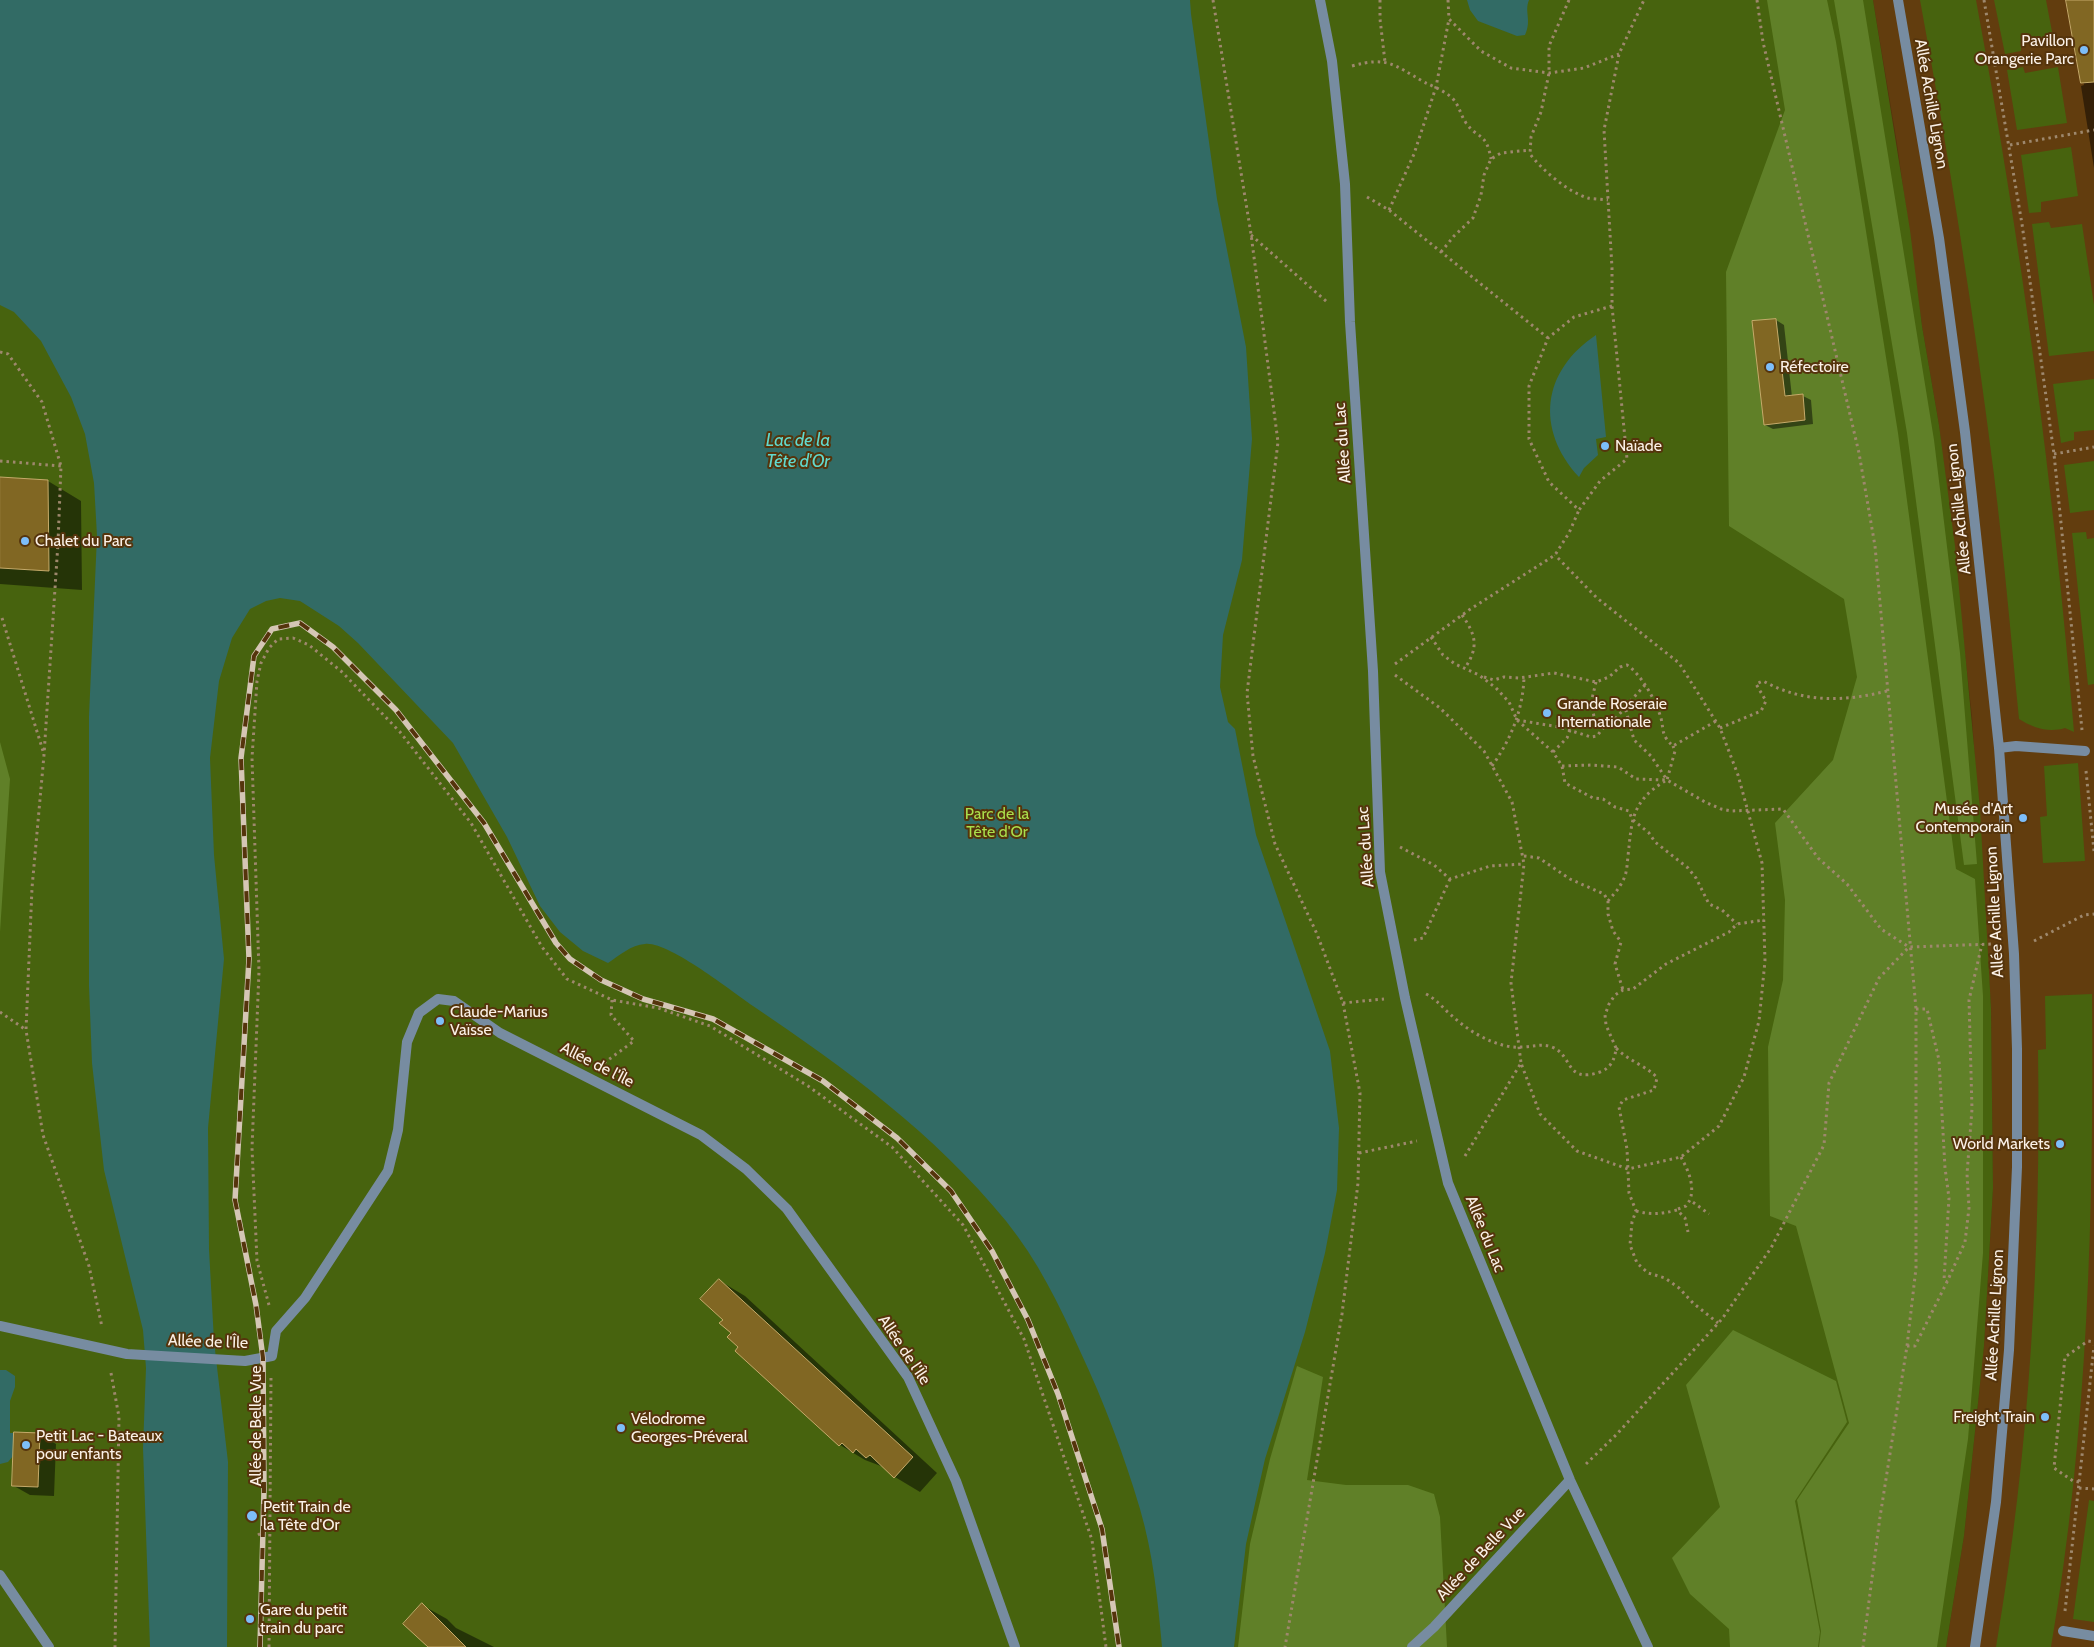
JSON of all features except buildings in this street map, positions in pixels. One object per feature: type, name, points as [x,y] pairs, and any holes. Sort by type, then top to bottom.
[{"type":"street","name":"Allée du Lac","points":[[1320,0],[1333,71],[1345,184],[1350,322],[1373,671],[1380,872],[1405,998],[1448,1183],[1570,1480],[1648,1647]]},
{"type":"street","name":"Allée Achille Lignon","points":[[1898,0],[1942,258],[1965,432],[1999,748],[2014,954],[2017,1049],[2017,1167],[2009,1350],[1996,1502],[1975,1647]]},
{"type":"street","points":[[1999,748],[2016,746],[2084,750]]},
{"type":"street","name":"Allée de l'Île","points":[[0,1326],[127,1354],[245,1360],[272,1356],[276,1330],[305,1298],[388,1171],[398,1130],[407,1042],[419,1013],[438,999],[454,1001],[500,1033],[702,1134],[746,1169],[787,1209],[908,1377],[956,1481],[1016,1647]]},
{"type":"street","name":"Allée de Belle Vue","points":[[1412,1647],[1434,1627],[1570,1480]]},
{"type":"street","points":[[0,1575],[49,1647]]},
{"type":"street","points":[[2063,1631],[2093,1636]]},
{"type":"path","points":[[1213,0],[1251,234],[1278,442],[1247,693],[1253,756],[1275,844],[1317,934],[1343,1002],[1360,1093],[1358,1183],[1342,1314],[1285,1647]]},
{"type":"path","points":[[1380,0],[1380,19],[1385,62]]},
{"type":"path","points":[[1389,210],[1414,154],[1436,88],[1449,19],[1448,0]]},
{"type":"path","points":[[1569,0],[1550,46],[1549,73],[1541,112],[1531,138],[1530,154],[1538,166],[1570,190],[1588,198],[1608,200]]},
{"type":"path","points":[[1555,555],[1597,598],[1679,663],[1720,728],[1738,775],[1762,863],[1765,961],[1759,1021],[1744,1077],[1719,1126],[1681,1157],[1628,1168],[1577,1151],[1540,1114],[1521,1063],[1511,983],[1524,864],[1524,856],[1512,802],[1484,751],[1440,708],[1388,669],[1462,615],[1555,555],[1570,533],[1579,510],[1600,481],[1627,459],[1612,306],[1604,130],[1619,54],[1644,0]]},
{"type":"path","points":[[1757,0],[1763,42],[1859,454],[1875,546],[1909,947],[1916,1009],[1916,1268],[1907,1346],[1880,1517],[1863,1647]]},
{"type":"path","points":[[1984,0],[2010,145],[2054,454],[2094,851]]},
{"type":"path","points":[[1449,19],[1481,51],[1511,68],[1549,73],[1584,68],[1619,54]]},
{"type":"path","points":[[1333,71],[1367,62],[1392,63],[1450,96],[1458,106],[1467,124],[1488,145],[1491,159]]},
{"type":"path","points":[[2010,145],[2094,130]]},
{"type":"path","points":[[1442,252],[1454,236],[1472,218],[1481,195],[1484,175],[1491,159],[1501,153],[1530,150]]},
{"type":"path","points":[[1345,184],[1389,210],[1548,338]]},
{"type":"path","points":[[1251,234],[1350,322]]},
{"type":"path","points":[[1579,510],[1549,482],[1529,439],[1529,386],[1548,338],[1574,317],[1612,306]]},
{"type":"path","points":[[0,352],[8,354],[42,402],[61,466],[58,543],[44,754],[32,888],[26,1030],[0,1012]]},
{"type":"path","points":[[2054,454],[2094,447]]},
{"type":"path","points":[[0,461],[61,466]]},
{"type":"path","points":[[1462,615],[1469,626],[1475,647],[1471,659],[1465,668]]},
{"type":"path","points":[[2,618],[44,754]]},
{"type":"path","points":[[1431,637],[1443,655],[1455,664],[1494,680],[1504,677],[1524,677],[1554,673],[1596,682],[1609,677],[1620,667],[1627,665],[1633,669],[1645,685],[1661,718],[1662,731],[1675,751],[1667,780],[1655,787],[1640,801],[1632,818],[1627,865],[1623,881],[1608,901]]},
{"type":"path","points":[[1479,675],[1510,702],[1517,720],[1552,752],[1562,766],[1565,783],[1593,798],[1604,799],[1615,807],[1629,811],[1632,818],[1649,833],[1655,842],[1688,868],[1696,878],[1709,904],[1722,910],[1737,924]]},
{"type":"path","points":[[1492,766],[1506,745],[1517,720],[1524,689],[1524,677]]},
{"type":"path","points":[[1720,728],[1761,711],[1766,700],[1756,684],[1763,681],[1793,694],[1835,700],[1887,691]]},
{"type":"path","points":[[1596,682],[1591,704],[1592,714],[1595,721],[1604,727]]},
{"type":"path","points":[[1517,720],[1570,730],[1591,737],[1597,736],[1604,727],[1626,708],[1645,685]]},
{"type":"path","points":[[1626,708],[1634,740],[1651,756],[1667,780],[1721,809],[1782,809],[1818,858],[1847,884],[1881,929],[1909,947],[1997,944]]},
{"type":"path","points":[[1673,746],[1716,721]]},
{"type":"path","points":[[1552,752],[1567,738],[1570,730]]},
{"type":"path","points":[[1562,766],[1592,765],[1618,767],[1636,779],[1667,780]]},
{"type":"path","points":[[1379,839],[1413,853],[1434,865],[1450,879]]},
{"type":"path","points":[[1524,856],[1539,858],[1570,879],[1604,894],[1608,901],[1608,914],[1613,931],[1621,942],[1614,964],[1622,990]]},
{"type":"path","points":[[1395,945],[1423,938],[1450,879],[1490,866],[1524,864]]},
{"type":"path","points":[[2027,942],[2033,941],[2084,915],[2094,914]]},
{"type":"path","points":[[1718,1323],[1693,1303],[1679,1288],[1665,1278],[1648,1273],[1637,1263],[1630,1245],[1632,1222],[1636,1211],[1629,1193],[1625,1136],[1619,1107],[1623,1100],[1654,1090],[1657,1078],[1653,1073],[1637,1065],[1616,1048],[1606,1025],[1605,1016],[1609,1004],[1615,995],[1622,990],[1633,989],[1666,964],[1729,932],[1737,924],[1764,920]]},
{"type":"path","points":[[1907,1346],[1915,1346],[1965,1242],[1969,1208],[1967,1174],[1972,1109],[1969,1000],[1982,944]]},
{"type":"path","points":[[1570,1480],[1616,1435],[1718,1323],[1770,1248],[1824,1145],[1829,1083],[1879,978],[1909,947]]},
{"type":"path","points":[[1403,984],[1433,998],[1464,1026],[1481,1037],[1499,1044],[1519,1048],[1544,1044],[1552,1047],[1559,1051],[1570,1068],[1579,1074],[1596,1074],[1611,1066],[1616,1048]]},
{"type":"path","points":[[1343,1002],[1405,998]]},
{"type":"path","points":[[591,1079],[607,1060],[634,1041],[611,1015],[612,1000]]},
{"type":"path","points":[[1916,1009],[1927,1009],[1940,1060],[1944,1168],[1950,1198],[1944,1280],[1947,1282]]},
{"type":"path","points":[[1448,1183],[1521,1063]]},
{"type":"path","points":[[1359,1153],[1438,1137]]},
{"type":"path","points":[[1636,1211],[1650,1215],[1664,1214],[1686,1206],[1692,1194],[1692,1185],[1681,1157]]},
{"type":"path","points":[[1690,1200],[1709,1214]]},
{"type":"path","points":[[1677,1210],[1685,1218],[1688,1232]]},
{"type":"path","points":[[2079,1482],[2073,1482],[2054,1468],[2064,1366],[2065,1357],[2088,1341],[2094,1342]]},
{"type":"path","points":[[2063,1631],[2094,1346]]},
{"type":"path","name":"Allée de Belle Vue","points":[[269,1647],[272,1356]]},
{"type":"path","points":[[2079,1488],[2094,1490]]},
{"type":"path","points":[[258,1535],[271,1527]]},
{"type":"shaded area","points":[[1873,0],[2094,0],[2094,1647],[1946,1647],[1964,1536],[1984,1346],[1993,1187],[1991,1008],[1972,716],[1939,425],[1922,326],[1897,143]]},
{"type":"green space","name":"Parc de la Tête d'Or","points":[[0,0],[1873,0],[1910,230],[1922,326],[1939,425],[1955,546],[1980,809],[1991,1008],[1993,1188],[1984,1346],[1964,1536],[1946,1647],[0,1647]]},
{"type":"green space","points":[[1767,0],[1827,0],[1836,42],[1898,433],[1956,869],[1975,879],[1983,996],[1983,1253],[1968,1439],[1937,1647],[1819,1647],[1821,1631],[1797,1500],[1849,1423],[1796,1226],[1770,1216],[1768,1047],[1783,980],[1785,900],[1775,823],[1833,760],[1857,677],[1844,599],[1729,526],[1726,272],[1785,110]]},
{"type":"green space","points":[[1834,0],[1863,0],[1934,440],[1960,653],[1977,864],[1964,865],[1907,433]]},
{"type":"green space","points":[[1920,0],[1976,0],[2022,273],[2057,548],[2074,732],[2065,728],[2041,729],[2019,719],[1998,505],[1978,356],[1951,177]]},
{"type":"green space","points":[[1994,0],[2046,0],[2053,37],[2021,44],[2021,51],[2005,54]]},
{"type":"green space","points":[[2023,67],[2025,73],[2058,67],[2067,123],[2017,130],[2007,70]]},
{"type":"green space","points":[[2071,147],[2078,196],[2041,202],[2041,212],[2029,213],[2021,155]]},
{"type":"green space","points":[[2049,222],[2051,228],[2082,224],[2094,305],[2094,351],[2049,356],[2032,224]]},
{"type":"green space","points":[[2094,379],[2094,430],[2074,432],[2074,440],[2061,443],[2053,384]]},
{"type":"green space","points":[[2094,461],[2094,510],[2070,513],[2064,465]]},
{"type":"green space","points":[[2086,532],[2087,539],[2094,538],[2094,684],[2088,685],[2072,533]]},
{"type":"green space","points":[[0,742],[10,779],[0,932]]},
{"type":"green space","points":[[2078,763],[2085,861],[2043,863],[2040,817],[2047,816],[2044,766]]},
{"type":"green space","points":[[2092,994],[2092,1158],[2086,1321],[2081,1403],[2063,1566],[2051,1647],[1996,1647],[2017,1499],[2031,1350],[2037,1200],[2038,1050],[2046,1049],[2045,996]]},
{"type":"green space","points":[[1733,1330],[1836,1381],[1847,1422],[1795,1501],[1820,1632],[1818,1647],[1730,1647],[1729,1629],[1690,1594],[1672,1558],[1720,1507],[1686,1385]]},
{"type":"green space","points":[[1297,1366],[1323,1377],[1307,1480],[1346,1485],[1408,1485],[1434,1494],[1440,1517],[1447,1647],[1238,1647],[1250,1544],[1270,1459]]},
{"type":"green space","points":[[2089,1500],[2094,1501],[2094,1622],[2073,1619]]},
{"type":"water","name":"Lac de la Tête d'Or","points":[[0,0],[1190,0],[1217,199],[1246,347],[1252,439],[1242,560],[1223,635],[1220,687],[1228,722],[1235,729],[1256,835],[1330,1051],[1339,1128],[1337,1190],[1325,1253],[1305,1332],[1265,1459],[1246,1544],[1234,1647],[1162,1647],[1159,1612],[1145,1526],[1113,1429],[1089,1370],[1047,1283],[1018,1236],[979,1189],[919,1131],[855,1078],[683,958],[655,945],[645,944],[630,948],[608,963],[583,951],[560,932],[540,906],[507,837],[453,743],[358,643],[339,626],[300,601],[280,598],[266,601],[250,609],[232,638],[219,681],[210,758],[214,855],[224,959],[208,1128],[209,1249],[214,1341],[228,1462],[227,1647],[150,1647],[143,1448],[146,1368],[143,1330],[104,1170],[92,1063],[89,986],[89,716],[97,536],[94,483],[85,434],[71,397],[41,341],[14,312],[0,305]]},
{"type":"water","points":[[1467,0],[1529,0],[1527,8],[1528,25],[1525,35],[1517,36],[1478,21],[1470,10]]},
{"type":"water","points":[[1596,335],[1606,437],[1596,439],[1598,455],[1584,468],[1579,477],[1565,459],[1555,440],[1551,420],[1551,402],[1555,383],[1564,366],[1578,349]]},
{"type":"water","points":[[0,1370],[6,1370],[15,1376],[15,1387],[10,1401],[10,1433],[14,1433],[13,1456],[8,1462],[0,1464]]},
{"type":"railway","points":[[260,1647],[264,1490],[263,1358],[256,1305],[235,1200],[249,959],[241,758],[254,656],[272,629],[300,623],[333,647],[396,710],[484,823],[556,943],[570,959],[601,980],[643,999],[713,1019],[823,1081],[897,1138],[951,1191],[992,1251],[1028,1320],[1058,1394],[1102,1529],[1119,1647]]},
{"type":"place","name":"Pavillon Orangerie Parc","points":[[2084,50]]},
{"type":"place","name":"Réfectoire","points":[[1770,367]]},
{"type":"place","name":"Naïade","points":[[1605,446]]},
{"type":"place","name":"Chalet du Parc","points":[[25,541]]},
{"type":"place","name":"Grande Roseraie Internationale","points":[[1547,713]]},
{"type":"place","name":"Musée d'Art Contemporain","points":[[2023,818]]},
{"type":"place","name":"Claude-Marius Vaïsse","points":[[440,1021]]},
{"type":"place","name":"World Markets","points":[[2060,1144]]},
{"type":"place","name":"Freight Train","points":[[2045,1417]]},
{"type":"place","name":"Vélodrome Georges-Préveral","points":[[621,1428]]},
{"type":"place","name":"Petit Lac - Bateaux pour enfants","points":[[26,1445]]},
{"type":"place","name":"Petit Train de la Tête d'Or","points":[[252,1516]]},
{"type":"place","name":"Gare du petit train du parc","points":[[250,1619]]}]
